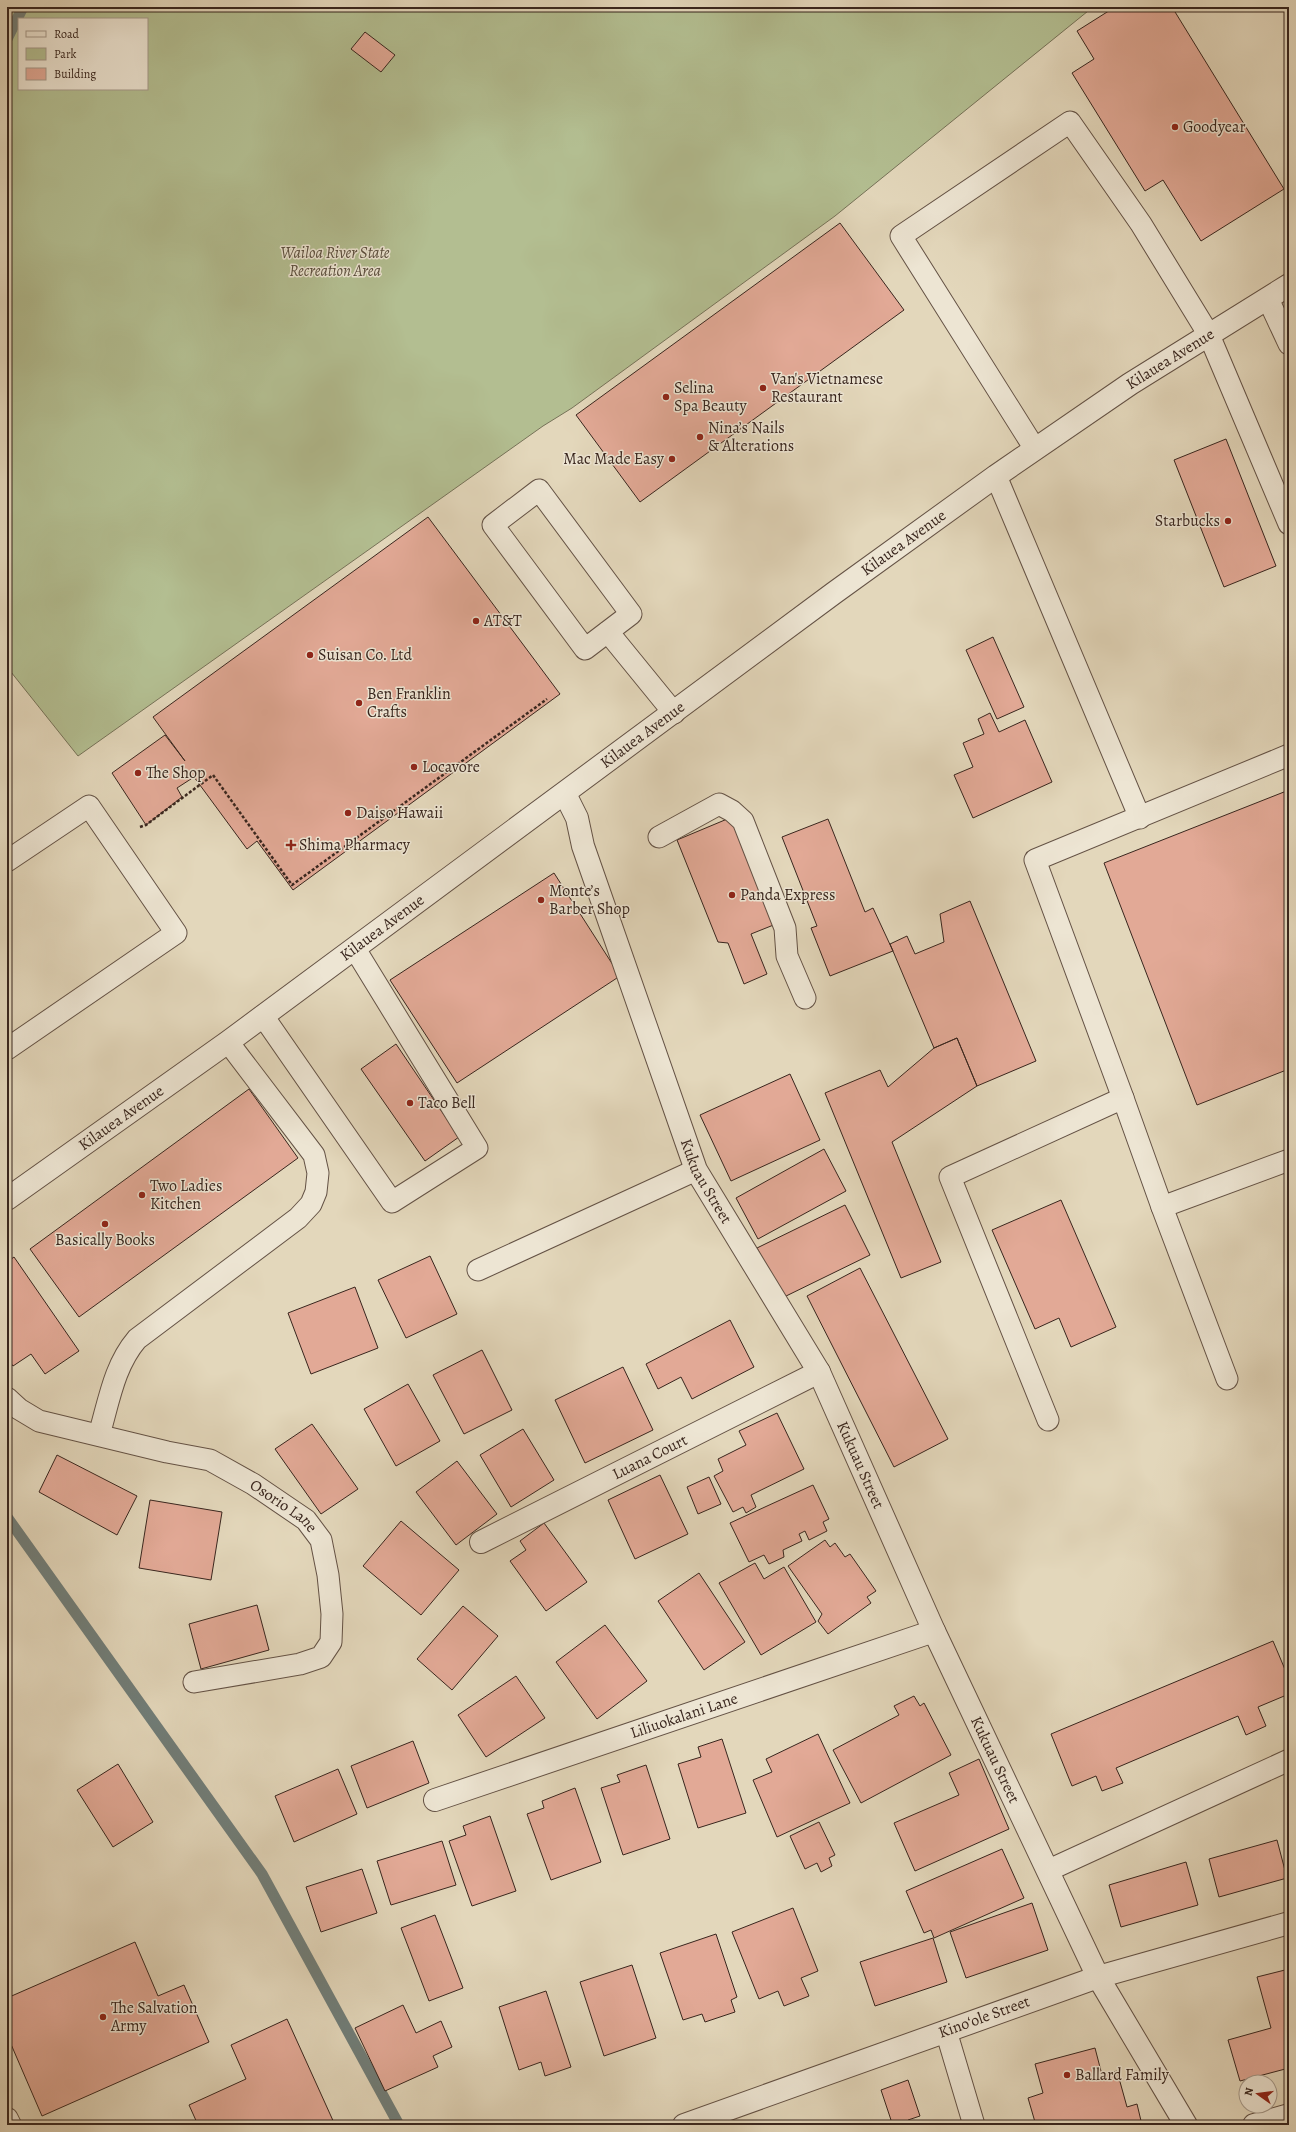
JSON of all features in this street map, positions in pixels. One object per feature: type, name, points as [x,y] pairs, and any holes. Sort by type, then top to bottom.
[{"type":"street","name":"Kilauea Avenue","points":[[7,1199],[228,1042],[565,794],[834,593],[996,476],[1112,396],[1289,285]]},
{"type":"street","name":"Kukuau Street","points":[[565,794],[577,818],[583,846],[696,1170],[819,1372],[934,1631],[1049,1870],[1098,1977],[1186,2125]]},
{"type":"street","name":"Luana Court","points":[[481,1542],[819,1372]]},
{"type":"street","name":"Liliuokalani Lane","points":[[435,1800],[934,1631]]},
{"type":"street","name":"Kinoʻole Street","points":[[684,2125],[1098,1977],[1289,1923]]},
{"type":"street","points":[[1254,2125],[1289,2115]]},
{"type":"street","points":[[7,2119],[10,2125]]},
{"type":"lane","points":[[1035,449],[901,236],[1070,122],[1141,224],[1209,335],[1289,524]]},
{"type":"lane","points":[[1268,299],[1289,344]]},
{"type":"lane","points":[[996,476],[1140,818]]},
{"type":"lane","points":[[539,490],[631,614],[608,632],[585,649],[492,525],[539,490]]},
{"type":"lane","points":[[608,632],[674,713]]},
{"type":"lane","points":[[1227,1379],[1162,1208],[1035,860],[1140,818],[1289,755]]},
{"type":"lane","points":[[659,837],[719,804],[732,811],[743,821],[785,928],[788,956],[805,998]]},
{"type":"lane","points":[[7,861],[89,806],[176,933],[7,1049]]},
{"type":"lane","points":[[262,1016],[392,1202],[477,1148],[355,949]]},
{"type":"lane","points":[[99,1435],[119,1365],[127,1351],[137,1339],[298,1218],[310,1204],[316,1192],[318,1173],[311,1149],[228,1042]]},
{"type":"lane","points":[[1048,1420],[950,1177],[1123,1098]]},
{"type":"lane","points":[[1162,1208],[1289,1160]]},
{"type":"lane","points":[[478,1270],[696,1170]]},
{"type":"lane","name":"Osorio Lane","points":[[7,1398],[20,1409],[39,1421],[210,1460],[253,1484],[306,1520],[321,1540],[328,1575],[332,1614],[331,1642],[321,1658],[300,1664],[194,1682]]},
{"type":"lane","points":[[1049,1870],[1289,1760]]},
{"type":"lane","points":[[946,2031],[974,2125]]},
{"type":"path","points":[[140,827],[146,825],[213,775],[292,885],[547,699]]},
{"type":"green space","name":"Wailoa River State Recreation Area","points":[[7,7],[1093,7],[835,216],[572,408],[543,426],[78,756],[7,667]]},
{"type":"building","name":"Goodyear","points":[[1115,7],[1172,7],[1284,189],[1201,241],[1163,180],[1145,191],[1072,73],[1094,59],[1077,31]]},
{"type":"building","points":[[1289,21],[1289,30],[1285,23]]},
{"type":"building","points":[[365,32],[395,55],[381,72],[351,49]]},
{"type":"building","points":[[840,223],[904,310],[640,502],[576,415]]},
{"type":"building","name":"Starbucks","points":[[1226,439],[1276,566],[1224,587],[1174,460]]},
{"type":"building","points":[[428,517],[560,694],[293,890],[257,841],[247,849],[194,777],[177,788],[182,797],[146,825],[112,773],[165,735],[185,761],[153,717]]},
{"type":"building","points":[[993,637],[1024,707],[997,719],[966,650]]},
{"type":"building","points":[[990,713],[999,732],[1025,720],[1052,782],[973,818],[954,775],[973,767],[963,743],[984,734],[978,719]]},
{"type":"building","points":[[1289,790],[1289,1069],[1197,1105],[1104,863]]},
{"type":"building","name":"Panda Express","points":[[732,817],[776,924],[751,934],[767,974],[744,984],[728,943],[718,942],[677,840]]},
{"type":"building","points":[[828,819],[865,912],[873,908],[893,951],[830,976],[811,928],[817,926],[782,837]]},
{"type":"building","points":[[554,873],[620,976],[457,1083],[390,980]]},
{"type":"building","points":[[970,901],[1036,1061],[977,1086],[957,1038],[934,1048],[890,944],[907,936],[915,954],[944,942],[940,914]]},
{"type":"building","points":[[957,1038],[977,1086],[892,1142],[941,1262],[901,1278],[825,1093],[880,1070],[888,1087],[934,1048]]},
{"type":"building","name":"Taco Bell","points":[[396,1044],[459,1137],[425,1161],[361,1069]]},
{"type":"building","points":[[790,1074],[820,1140],[731,1181],[700,1115]]},
{"type":"building","points":[[249,1089],[298,1158],[79,1317],[30,1249]]},
{"type":"building","points":[[824,1149],[846,1191],[758,1239],[736,1198]]},
{"type":"building","points":[[1061,1200],[1116,1327],[1071,1347],[1059,1318],[1035,1329],[992,1230]]},
{"type":"building","points":[[845,1205],[870,1255],[782,1298],[757,1248]]},
{"type":"building","points":[[430,1256],[457,1314],[406,1338],[378,1280]]},
{"type":"building","points":[[14,1257],[79,1351],[45,1374],[31,1354],[13,1366],[7,1358],[7,1262]]},
{"type":"building","points":[[860,1268],[948,1439],[894,1467],[807,1296]]},
{"type":"building","points":[[355,1287],[378,1348],[311,1374],[288,1313]]},
{"type":"building","points":[[730,1320],[754,1367],[692,1399],[681,1377],[658,1389],[646,1364]]},
{"type":"building","points":[[482,1350],[512,1410],[464,1434],[433,1375]]},
{"type":"building","points":[[623,1367],[653,1430],[585,1463],[555,1400]]},
{"type":"building","points":[[408,1384],[440,1441],[396,1466],[364,1409]]},
{"type":"building","points":[[777,1413],[804,1469],[751,1495],[756,1507],[746,1513],[743,1507],[733,1512],[714,1476],[723,1471],[718,1459],[746,1445],[739,1431]]},
{"type":"building","points":[[312,1424],[358,1489],[321,1514],[275,1449]]},
{"type":"building","points":[[523,1429],[554,1480],[511,1507],[480,1455]]},
{"type":"building","points":[[57,1455],[137,1496],[117,1535],[39,1492]]},
{"type":"building","points":[[457,1461],[497,1514],[456,1545],[416,1492]]},
{"type":"building","points":[[660,1475],[688,1534],[635,1559],[608,1500]]},
{"type":"building","points":[[709,1477],[721,1504],[698,1514],[687,1487]]},
{"type":"building","points":[[813,1485],[829,1519],[823,1522],[827,1531],[809,1540],[805,1531],[799,1534],[802,1541],[783,1550],[784,1557],[769,1564],[764,1555],[749,1562],[730,1523]]},
{"type":"building","points":[[150,1500],[222,1512],[211,1580],[139,1568]]},
{"type":"building","points":[[401,1521],[459,1570],[421,1615],[363,1566]]},
{"type":"building","points":[[544,1523],[587,1582],[546,1611],[510,1561],[526,1550],[520,1541]]},
{"type":"building","points":[[825,1540],[830,1547],[835,1543],[845,1557],[850,1554],[876,1591],[867,1597],[871,1603],[828,1634],[818,1621],[822,1614],[788,1566]]},
{"type":"building","points":[[755,1563],[764,1579],[784,1567],[816,1622],[761,1655],[719,1583]]},
{"type":"building","points":[[699,1573],[745,1642],[704,1670],[658,1601]]},
{"type":"building","points":[[257,1605],[269,1650],[201,1669],[189,1624]]},
{"type":"building","points":[[463,1606],[498,1636],[452,1690],[417,1659]]},
{"type":"building","points":[[605,1625],[647,1681],[597,1719],[556,1662]]},
{"type":"building","points":[[1273,1641],[1289,1679],[1289,1694],[1258,1707],[1266,1726],[1246,1735],[1238,1716],[1116,1768],[1123,1783],[1102,1791],[1096,1776],[1072,1786],[1051,1734]]},
{"type":"building","points":[[516,1676],[545,1718],[486,1757],[458,1715]]},
{"type":"building","points":[[914,1696],[920,1706],[924,1703],[951,1755],[861,1803],[833,1750],[899,1715],[894,1706]]},
{"type":"building","points":[[818,1734],[850,1803],[777,1837],[753,1780],[772,1772],[766,1759]]},
{"type":"building","points":[[722,1739],[746,1813],[698,1828],[678,1764],[701,1757],[698,1747]]},
{"type":"building","points":[[413,1741],[429,1783],[367,1808],[351,1766]]},
{"type":"building","points":[[979,1759],[1009,1829],[915,1871],[894,1823],[959,1795],[949,1773]]},
{"type":"building","points":[[118,1764],[153,1822],[113,1847],[77,1790]]},
{"type":"building","points":[[646,1765],[670,1839],[623,1855],[601,1788],[620,1782],[617,1775]]},
{"type":"building","points":[[338,1769],[357,1814],[294,1842],[275,1796]]},
{"type":"building","points":[[575,1788],[601,1862],[551,1880],[527,1814],[544,1808],[542,1801]]},
{"type":"building","points":[[490,1816],[516,1891],[472,1906],[449,1841],[466,1835],[463,1826]]},
{"type":"building","points":[[819,1822],[835,1855],[829,1858],[832,1866],[821,1872],[817,1863],[805,1869],[790,1836]]},
{"type":"building","points":[[1277,1840],[1287,1878],[1219,1897],[1209,1859]]},
{"type":"building","points":[[442,1841],[456,1885],[391,1905],[377,1861]]},
{"type":"building","points":[[1002,1849],[1024,1898],[934,1938],[931,1930],[924,1933],[906,1891]]},
{"type":"building","points":[[1186,1862],[1198,1905],[1121,1927],[1109,1885]]},
{"type":"building","points":[[362,1869],[377,1913],[321,1932],[306,1887]]},
{"type":"building","points":[[1032,1903],[1048,1950],[966,1978],[950,1932]]},
{"type":"building","points":[[793,1908],[818,1971],[801,1978],[809,1996],[784,2006],[778,1991],[759,1999],[732,1932]]},
{"type":"building","points":[[435,1915],[463,1988],[429,2001],[401,1928]]},
{"type":"building","points":[[716,1934],[737,1997],[731,2000],[735,2012],[705,2022],[702,2014],[683,2020],[660,1953]]},
{"type":"building","points":[[933,1938],[947,1982],[875,2006],[860,1962]]},
{"type":"building","name":"The Salvation Army","points":[[135,1942],[158,1996],[184,1985],[209,2042],[42,2116],[7,2035],[7,1998]]},
{"type":"building","points":[[632,1965],[656,2038],[604,2056],[580,1982]]},
{"type":"building","points":[[1289,1969],[1289,2068],[1266,2074],[1238,2074],[1228,2040],[1271,2028],[1257,1977]]},
{"type":"building","points":[[546,1991],[571,2067],[545,2076],[541,2062],[519,2070],[499,2007]]},
{"type":"building","points":[[403,2005],[416,2033],[441,2021],[452,2047],[433,2056],[438,2067],[385,2091],[355,2028]]},
{"type":"building","points":[[287,2019],[335,2125],[198,2125],[189,2105],[246,2079],[231,2045]]},
{"type":"building","points":[[1095,2048],[1102,2075],[1117,2071],[1127,2107],[1137,2104],[1142,2125],[1031,2125],[1031,2123],[1035,2122],[1028,2098],[1043,2093],[1035,2064]]},
{"type":"building","points":[[908,2080],[920,2116],[908,2120],[909,2125],[878,2125],[891,2120],[881,2090]]},
{"type":"waterway","points":[[7,39],[23,7]]},
{"type":"waterway","points":[[7,1517],[262,1874],[399,2125]]},
{"type":"place","name":"Goodyear","points":[[1175,127]]},
{"type":"place","name":"Van's Vietnamese Restaurant","points":[[763,388]]},
{"type":"place","name":"Selina Spa Beauty","points":[[666,397]]},
{"type":"place","name":"Nina’s Nails & Alterations","points":[[700,437]]},
{"type":"place","name":"Mac Made Easy","points":[[672,459]]},
{"type":"place","name":"Starbucks","points":[[1228,521]]},
{"type":"place","name":"AT&T","points":[[476,621]]},
{"type":"place","name":"Suisan Co. Ltd","points":[[310,655]]},
{"type":"place","name":"Ben Franklin Crafts","points":[[359,703]]},
{"type":"place","name":"Locavore","points":[[414,767]]},
{"type":"place","name":"The Shop","points":[[138,773]]},
{"type":"place","name":"Daiso Hawaii","points":[[348,813]]},
{"type":"place","name":"Shima Pharmacy","points":[[291,845]]},
{"type":"place","name":"Panda Express","points":[[732,895]]},
{"type":"place","name":"Monte’s Barber Shop","points":[[541,900]]},
{"type":"place","name":"Taco Bell","points":[[410,1103]]},
{"type":"place","name":"Two Ladies Kitchen","points":[[142,1195]]},
{"type":"place","name":"Basically Books","points":[[105,1224]]},
{"type":"place","name":"The Salvation Army","points":[[103,2017]]},
{"type":"place","name":"Ballard Family","points":[[1067,2075]]}]
